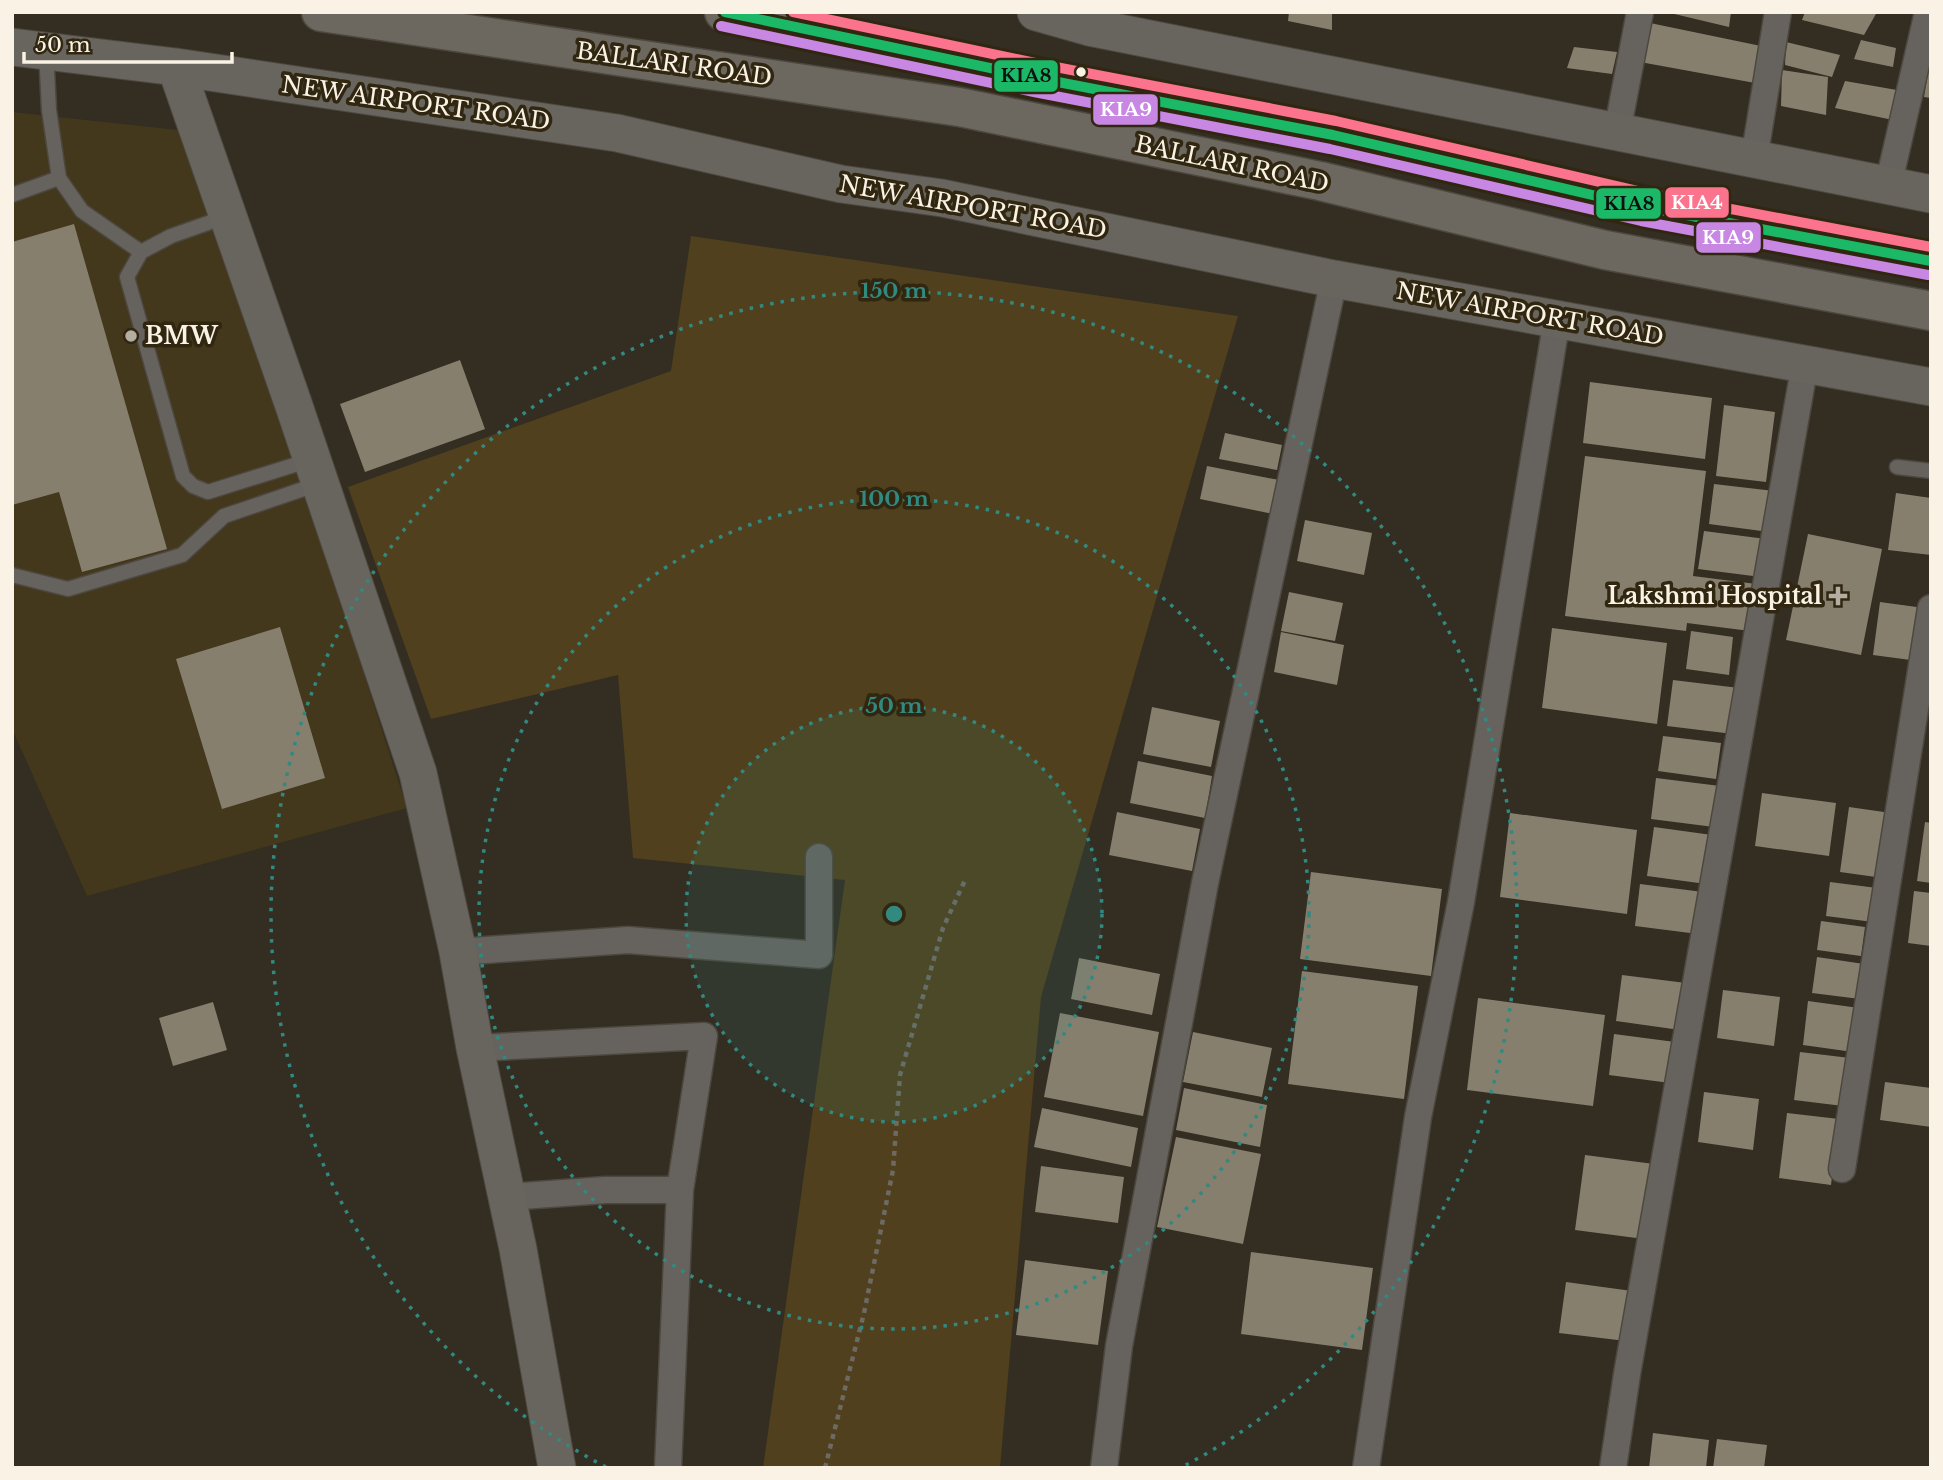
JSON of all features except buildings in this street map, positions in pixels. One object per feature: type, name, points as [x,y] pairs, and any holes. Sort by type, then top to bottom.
[{"type":"highway","name":"BALLARI ROAD","points":[[321,12],[959,107],[1320,181],[1605,250],[1931,312]]},
{"type":"highway","name":"BALLARI ROAD","points":[[724,12],[1037,78],[1333,135],[1644,207],[1931,261]]},
{"type":"street","points":[[1036,12],[1089,27],[1931,194]]},
{"type":"street","points":[[1617,132],[1640,12]]},
{"type":"street","points":[[1754,159],[1777,12]]},
{"type":"street","points":[[1888,186],[1928,12]]},
{"type":"street","name":"NEW AIRPORT ROAD","points":[[29,49],[617,133],[841,184],[942,198],[1334,279],[1931,387]]},
{"type":"street","points":[[176,68],[418,773],[458,952],[557,1468]]},
{"type":"street","points":[[1104,1468],[1119,1346],[1205,883],[1334,279]]},
{"type":"street","points":[[1366,1468],[1418,1117],[1461,902],[1557,319]]},
{"type":"street","points":[[1613,1468],[1629,1360],[1805,364]]},
{"type":"street","points":[[1842,1169],[1931,608]]},
{"type":"street","points":[[458,952],[628,940],[819,955],[819,857]]},
{"type":"street","points":[[475,1048],[704,1036],[680,1191],[668,1468]]},
{"type":"street","points":[[507,1197],[605,1189],[680,1191]]},
{"type":"lane","points":[[29,49],[49,110],[59,178],[82,211],[141,252]]},
{"type":"lane","points":[[12,195],[59,178]]},
{"type":"lane","points":[[228,216],[171,236],[141,252],[127,277],[183,475],[193,486],[208,492],[316,471]]},
{"type":"lane","points":[[1897,467],[1931,471]]},
{"type":"lane","points":[[12,575],[68,589],[182,555],[224,516],[316,471]]},
{"type":"path","points":[[825,1468],[864,1313],[893,1170],[900,1075],[943,928],[966,878]]},
{"type":"shaded area","points":[[12,112],[178,130],[322,543],[407,808],[87,896],[12,729]]},
{"type":"shaded area","points":[[691,236],[1238,316],[1041,997],[1000,1468],[763,1468],[845,880],[633,858],[618,675],[431,719],[348,487],[671,371]]},
{"type":"transit line","name":"KIA8","points":[[725,12],[1037,78],[1333,135],[1644,207],[1931,261]]},
{"type":"transit line","name":"KIA4","points":[[793,12],[1040,64],[1336,121],[1647,193],[1931,247]]},
{"type":"transit line","name":"KIA9","points":[[721,26],[1034,92],[1330,149],[1641,221],[1928,275]]},
{"type":"place","name":"BMW","points":[[131,336]]},
{"type":"place","name":"Lakshmi Hospital","points":[[1838,596]]}]
